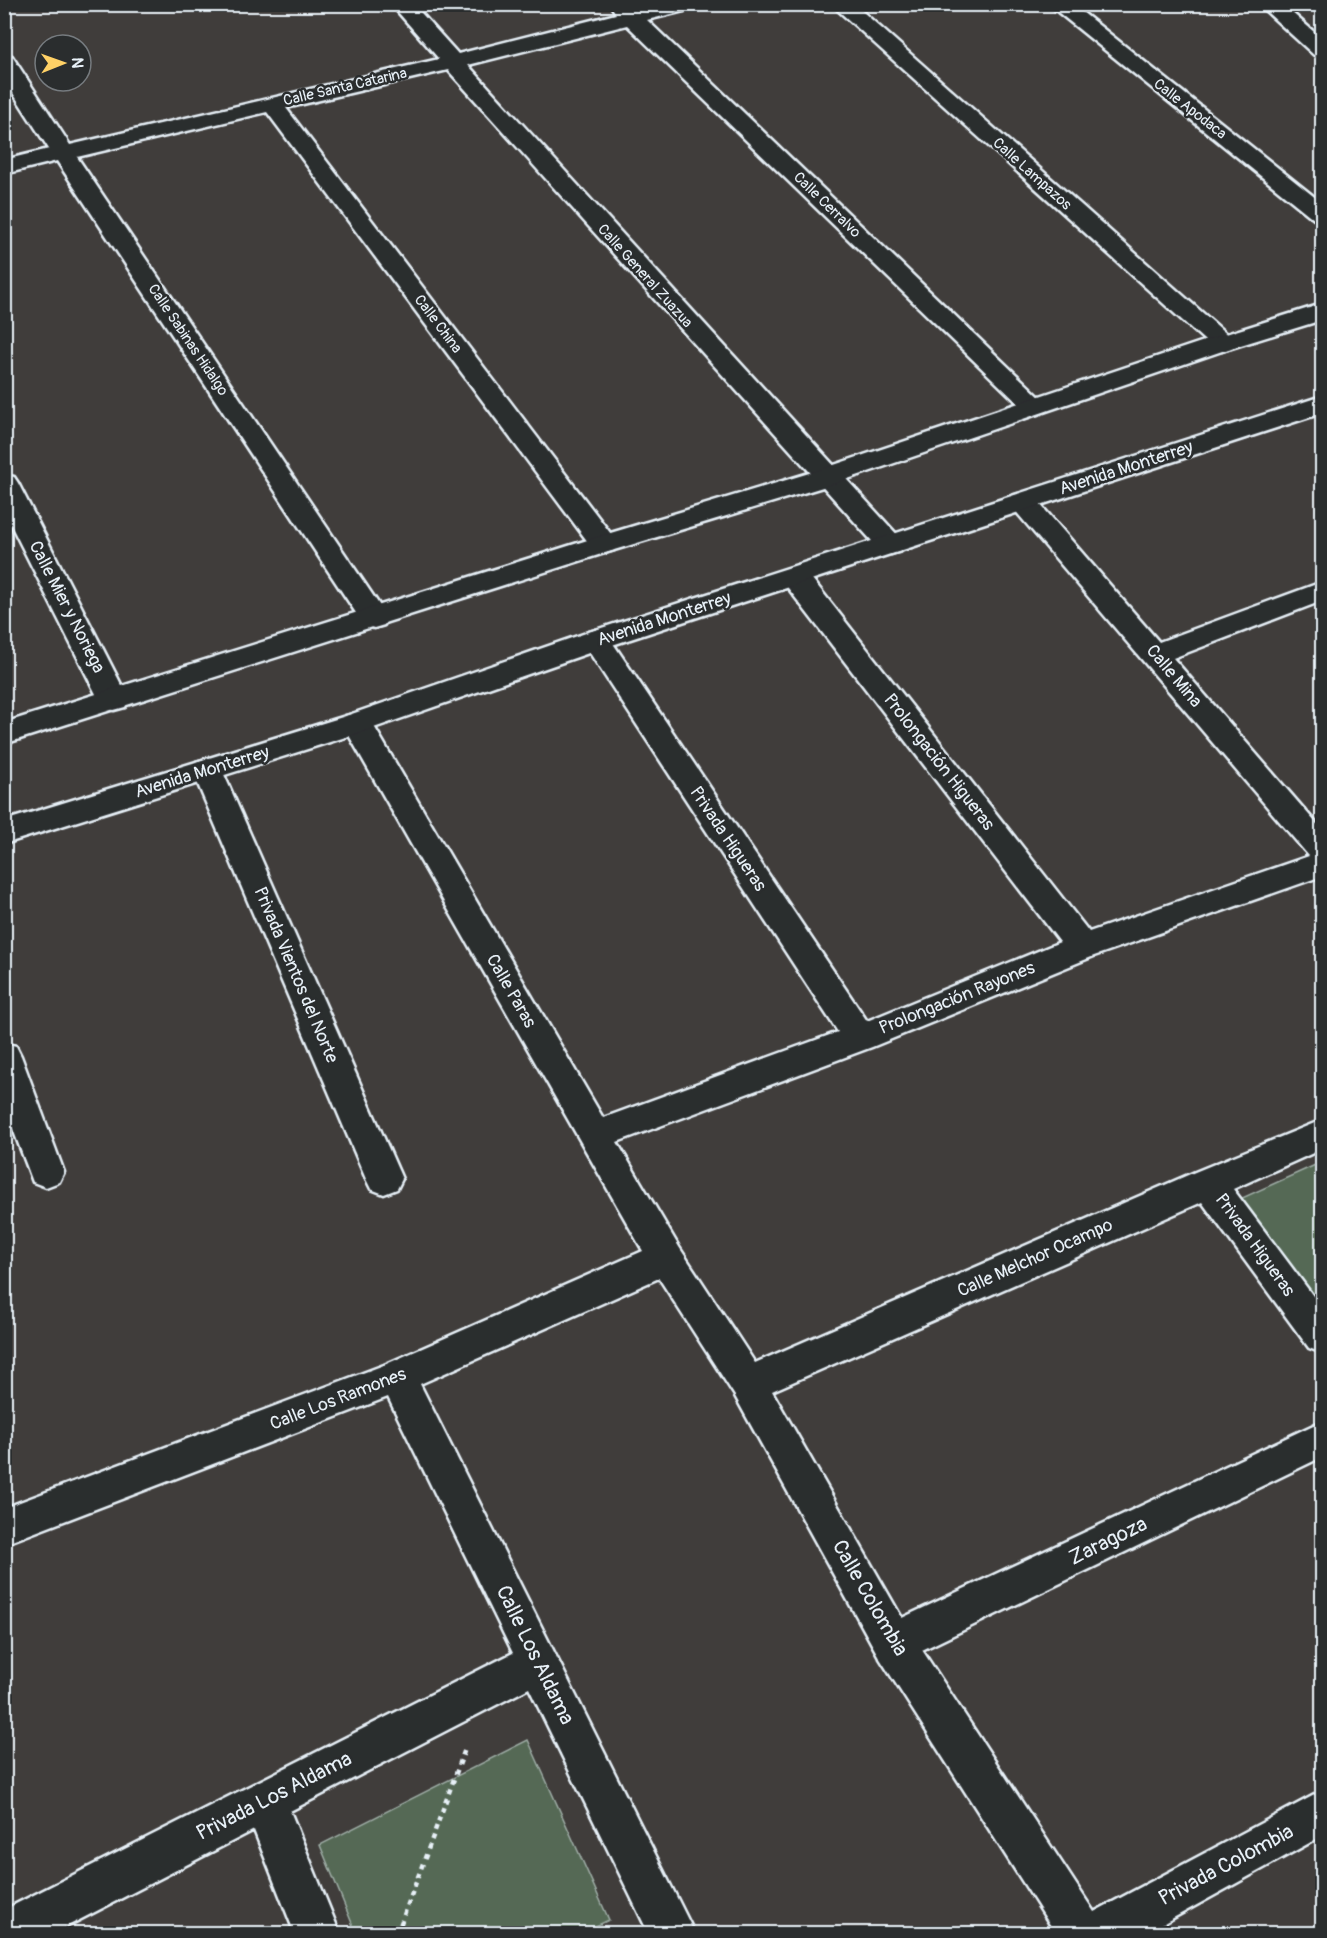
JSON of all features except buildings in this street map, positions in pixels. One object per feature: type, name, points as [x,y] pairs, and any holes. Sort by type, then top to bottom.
[{"type":"street","name":"Calle General Zuazua","points":[[401,4],[826,477],[891,545]]},
{"type":"street","name":"Calle Santa Catarina","points":[[4,167],[453,62],[626,11],[684,4]]},
{"type":"street","name":"Calle Lampazos","points":[[841,4],[1222,343]]},
{"type":"street","name":"Calle Apodaca","points":[[1058,4],[1323,214]]},
{"type":"street","points":[[1268,4],[1323,50]]},
{"type":"street","name":"Calle Cerralvo","points":[[626,11],[1035,405]]},
{"type":"street","name":"Calle Sabinas Hidalgo","points":[[4,61],[374,618]]},
{"type":"street","name":"Calle China","points":[[272,104],[604,544]]},
{"type":"street","points":[[4,734],[604,544],[826,477],[1035,405],[1323,312]]},
{"type":"street","name":"Avenida Monterrey","points":[[4,833],[357,723],[596,640],[1323,404]]},
{"type":"street","name":"Calle Mier y Noriega","points":[[4,483],[114,700]]},
{"type":"street","name":"Calle Mina","points":[[1023,502],[1323,851]]},
{"type":"street","name":"Prolongación Higueras","points":[[795,577],[1082,947]]},
{"type":"street","points":[[1155,654],[1323,591]]},
{"type":"street","name":"Privada Higueras","points":[[596,640],[861,1038]]},
{"type":"street","name":"Calle Paras","points":[[357,723],[666,1258]]},
{"type":"street","name":"Privada Vientos del Norte","points":[[207,770],[384,1179]]},
{"type":"street","name":"Prolongación Rayones","points":[[594,1136],[861,1038],[1082,947],[1323,864]]},
{"type":"street","points":[[4,1056],[46,1172]]},
{"type":"street","name":"Calle Melchor Ocampo","points":[[748,1384],[1208,1182],[1323,1134]]},
{"type":"street","name":"Privada Higueras","points":[[1208,1182],[1323,1337]]},
{"type":"street","name":"Calle Los Ramones","points":[[4,1526],[397,1377],[666,1258]]},
{"type":"street","name":"Calle Colombia","points":[[666,1258],[748,1384],[894,1643],[1082,1934]]},
{"type":"street","name":"Calle Los Aldama","points":[[397,1377],[673,1934]]},
{"type":"street","name":"Zaragoza","points":[[894,1643],[1323,1438]]},
{"type":"street","name":"Privada Los Aldama","points":[[10,1930],[538,1662]]},
{"type":"street","points":[[264,1801],[318,1934]]},
{"type":"street","name":"Privada Colombia","points":[[1098,1934],[1323,1813]]},
{"type":"path","points":[[396,1934],[489,1687]]},
{"type":"green space","points":[[1322,1162],[1322,1310],[1240,1199]]},
{"type":"green space","points":[[528,1740],[609,1920],[581,1933],[356,1933],[320,1845]]}]
